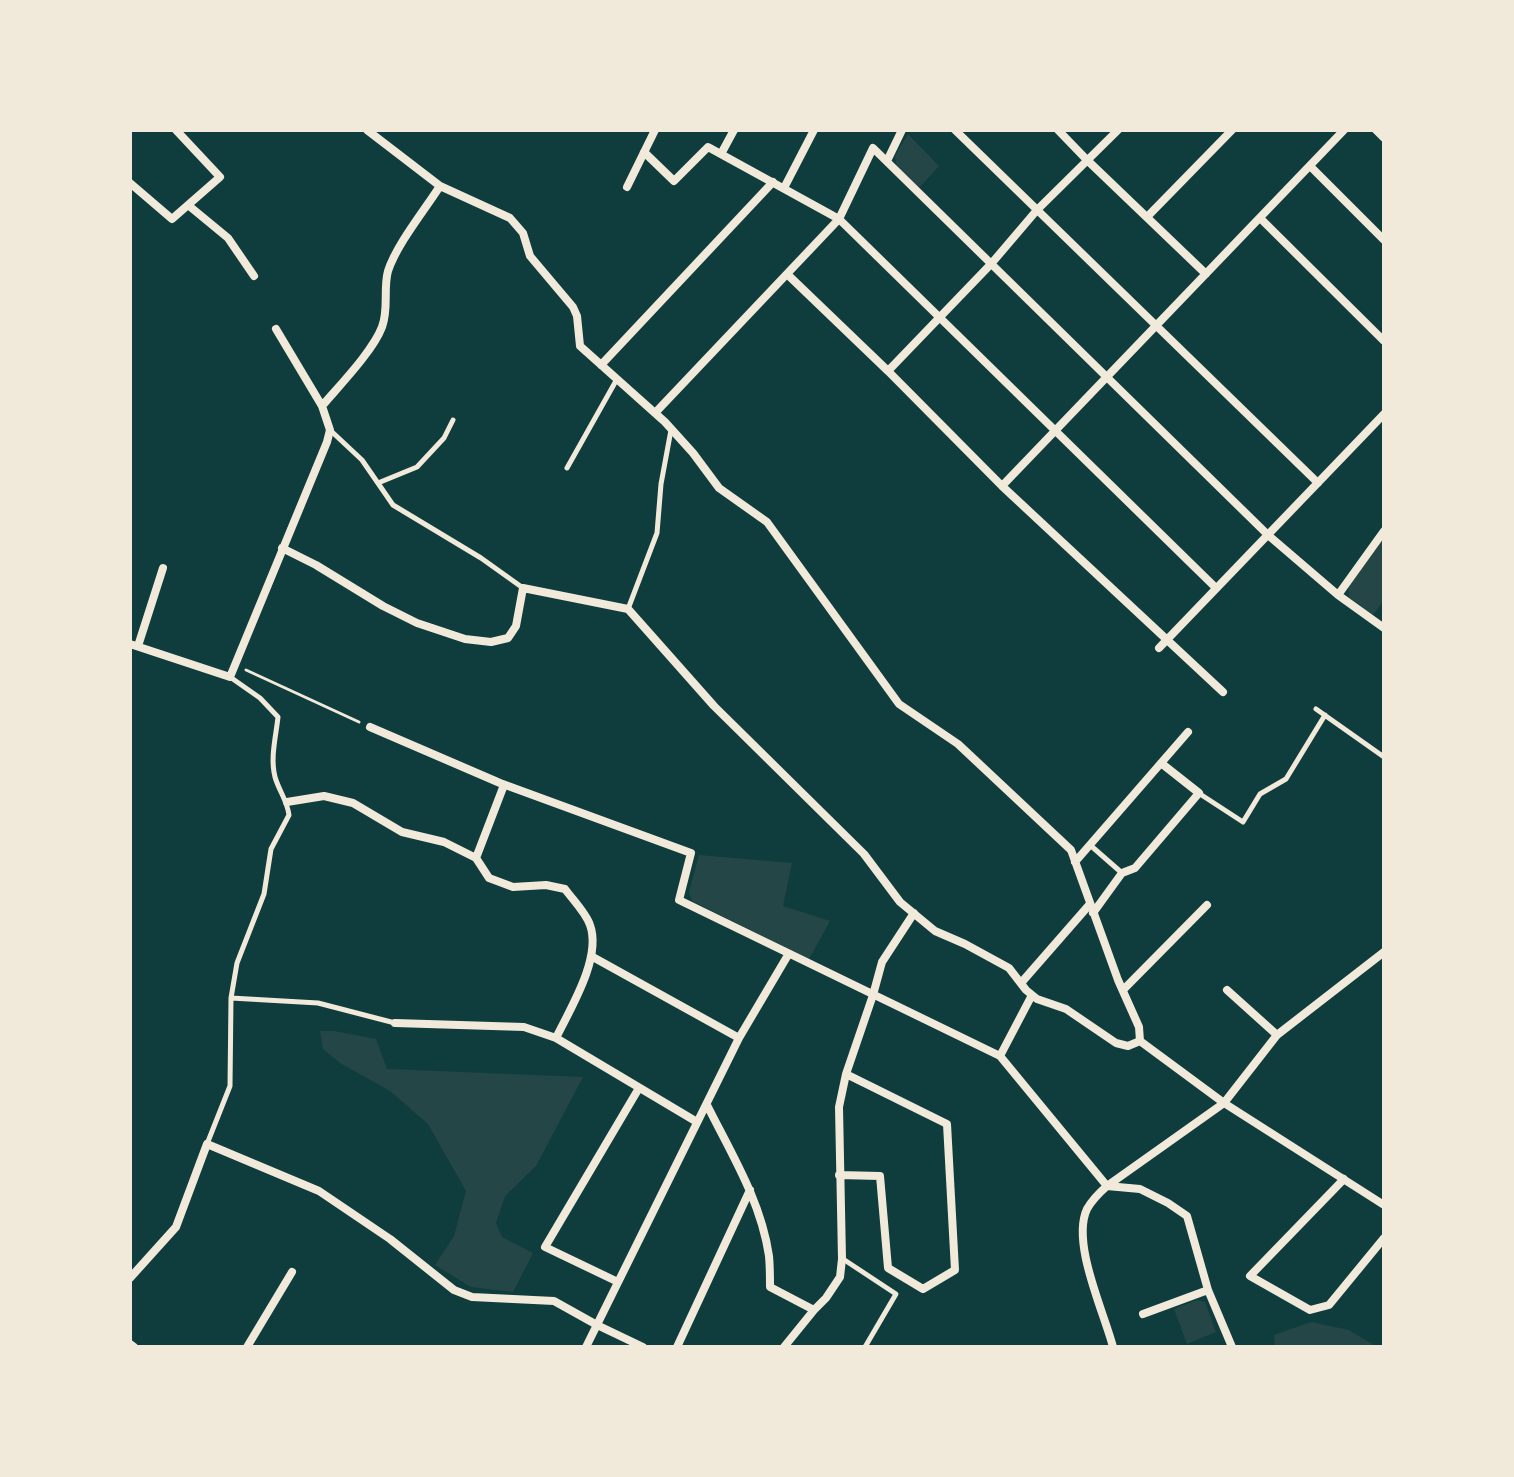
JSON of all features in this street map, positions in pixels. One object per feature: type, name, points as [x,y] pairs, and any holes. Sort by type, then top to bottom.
[{"type":"street","points":[[130,183],[172,219],[220,177],[176,130]]},
{"type":"street","points":[[367,130],[440,186],[510,218],[523,233],[530,256],[573,307],[580,346],[671,429],[719,488],[767,522],[899,704],[958,744],[1071,850],[1091,909],[1139,1027],[1140,1041],[1224,1103],[1384,1205]]},
{"type":"street","points":[[627,187],[655,130]]},
{"type":"street","points":[[721,154],[734,130]]},
{"type":"street","points":[[784,188],[814,130]]},
{"type":"street","points":[[887,161],[902,130]]},
{"type":"street","points":[[955,130],[1318,483]]},
{"type":"street","points":[[1058,130],[1206,274]]},
{"type":"street","points":[[888,371],[991,264],[1037,210],[1118,130]]},
{"type":"street","points":[[1147,217],[1232,130]]},
{"type":"street","points":[[1002,486],[1344,130]]},
{"type":"street","points":[[1376,130],[1384,138]]},
{"type":"street","points":[[644,152],[674,181],[708,147],[839,219],[1216,588]]},
{"type":"street","points":[[655,413],[839,219],[873,148],[1268,535],[1338,595],[1384,628]]},
{"type":"street","points":[[1310,166],[1384,240]]},
{"type":"street","points":[[601,365],[773,182]]},
{"type":"street","points":[[322,406],[363,357],[382,328],[386,312],[387,275],[394,257],[440,186]]},
{"type":"street","points":[[188,205],[228,238],[254,276]]},
{"type":"street","points":[[1260,218],[1384,341]]},
{"type":"street","points":[[787,274],[1162,644],[1223,692]]},
{"type":"street","points":[[163,568],[134,645],[230,677],[330,430],[322,406],[276,329]]},
{"type":"street","points":[[1162,644],[1384,414]]},
{"type":"street","points":[[1338,595],[1384,531]]},
{"type":"street","points":[[282,548],[417,623],[465,639],[491,642],[508,638],[516,626],[523,588],[628,609],[714,706],[864,854],[900,902],[935,931],[1009,968],[1037,999],[1066,1009],[1116,1043],[1128,1046],[1140,1041]]},
{"type":"street","points":[[370,727],[504,785],[691,853],[679,900],[1000,1056],[1107,1186],[1140,1189],[1187,1216],[1208,1290],[1232,1347]]},
{"type":"street","points":[[1075,862],[1188,732]]},
{"type":"street","points":[[1021,983],[1122,873],[1135,868],[1199,793],[1161,763]]},
{"type":"street","points":[[476,858],[504,785]]},
{"type":"street","points":[[287,802],[324,796],[353,803],[402,832],[444,842],[476,858],[489,878],[513,887],[546,885],[565,889],[590,926],[591,956],[582,985],[556,1038]]},
{"type":"street","points":[[1123,990],[1207,905]]},
{"type":"street","points":[[784,1347],[840,1277],[839,1107],[846,1074],[882,962],[914,913]]},
{"type":"street","points":[[1113,1347],[1087,1267],[1082,1229],[1086,1212],[1094,1199],[1107,1186],[1224,1103],[1277,1035],[1384,952]]},
{"type":"street","points":[[586,1347],[739,1038],[788,955]]},
{"type":"street","points":[[591,956],[739,1038]]},
{"type":"street","points":[[1227,990],[1277,1035]]},
{"type":"street","points":[[1000,1056],[1032,995]]},
{"type":"street","points":[[395,1023],[524,1027],[556,1038],[697,1122]]},
{"type":"street","points":[[839,1175],[880,1176],[888,1268],[923,1289],[955,1270],[947,1124],[846,1074]]},
{"type":"street","points":[[618,1282],[545,1247],[639,1088]]},
{"type":"street","points":[[707,1105],[761,1218],[769,1257],[770,1287],[814,1310]]},
{"type":"street","points":[[130,1278],[176,1227],[207,1144],[319,1191],[390,1239],[454,1290],[472,1297],[554,1301],[643,1347]]},
{"type":"street","points":[[1344,1179],[1250,1276],[1310,1310],[1329,1305],[1384,1238]]},
{"type":"street","points":[[677,1347],[750,1190]]},
{"type":"street","points":[[247,1347],[292,1272]]},
{"type":"street","points":[[1143,1314],[1208,1290]]},
{"type":"lane","points":[[567,468],[617,379]]},
{"type":"lane","points":[[378,483],[417,467],[444,438],[453,420]]},
{"type":"lane","points":[[628,609],[657,533],[661,484],[671,429]]},
{"type":"lane","points":[[330,430],[362,460],[393,505],[481,558],[523,588]]},
{"type":"lane","points":[[207,1144],[230,1086],[231,998],[237,963],[264,894],[271,849],[289,815],[287,802],[275,778],[273,761],[278,717],[260,698],[230,677]]},
{"type":"lane","points":[[1316,709],[1384,757]]},
{"type":"lane","points":[[1199,793],[1243,822],[1260,794],[1286,779],[1325,715]]},
{"type":"lane","points":[[1090,845],[1122,873]]},
{"type":"lane","points":[[231,998],[318,1003],[395,1023]]},
{"type":"lane","points":[[842,1259],[896,1294],[865,1347]]},
{"type":"path","points":[[235,665],[370,727]]},
{"type":"shaded area","points":[[908,134],[939,166],[919,188],[897,168],[895,156]]},
{"type":"shaded area","points":[[1384,537],[1384,600],[1373,615],[1349,597],[1348,585]]},
{"type":"shaded area","points":[[699,855],[792,863],[783,906],[830,921],[809,959],[692,901],[689,892]]},
{"type":"shaded area","points":[[320,1031],[376,1039],[387,1069],[583,1077],[536,1166],[505,1196],[496,1223],[502,1237],[533,1253],[513,1292],[471,1287],[435,1265],[454,1236],[466,1191],[428,1124],[390,1091],[340,1063],[323,1049]]},
{"type":"shaded area","points":[[1197,1300],[1205,1302],[1216,1332],[1187,1344],[1174,1309]]},
{"type":"shaded area","points":[[1311,1322],[1349,1330],[1377,1347],[1275,1347],[1274,1335]]}]
